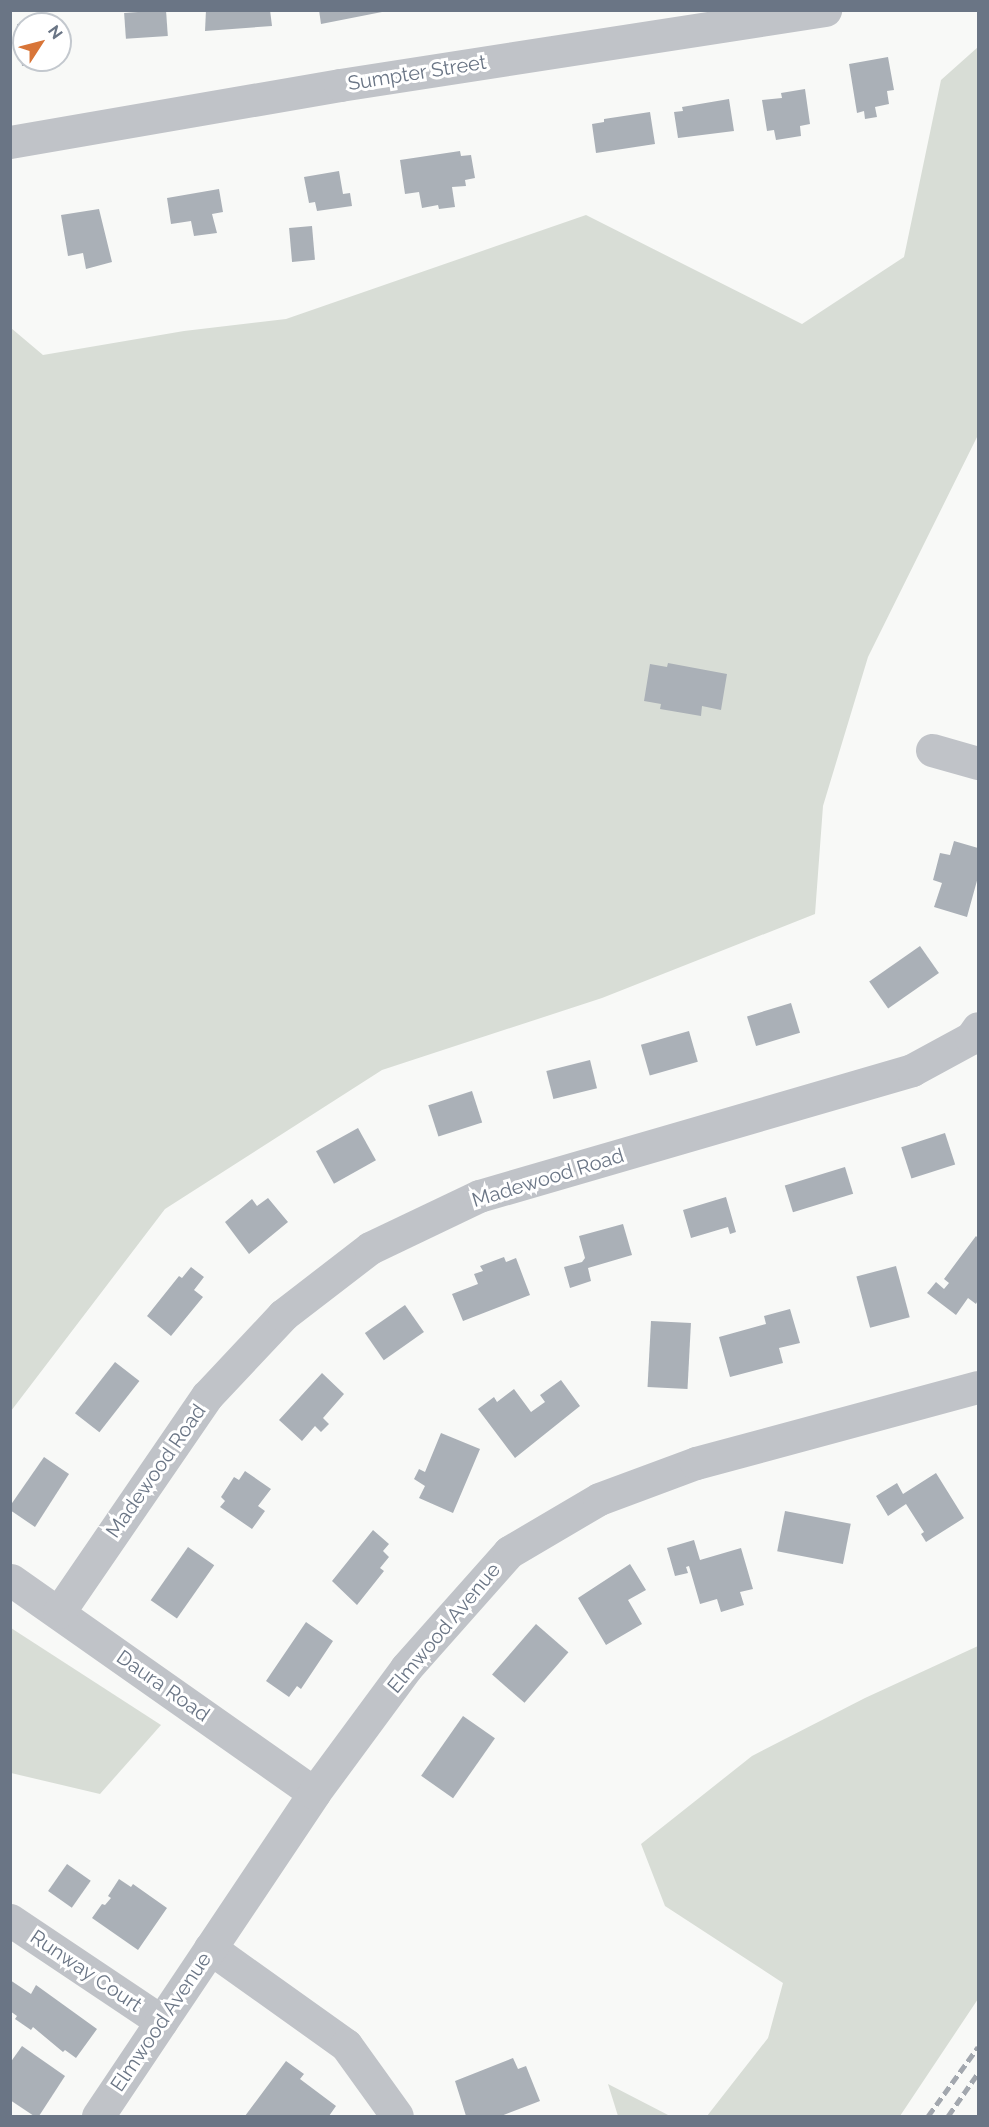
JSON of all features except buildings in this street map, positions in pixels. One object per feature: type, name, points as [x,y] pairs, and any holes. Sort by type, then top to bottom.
[{"type":"street","name":"Sumpter Street","points":[[10,142],[340,85],[825,10]]},
{"type":"street","points":[[932,750],[978,763]]},
{"type":"street","name":"Madewood Road","points":[[59,1612],[207,1396],[283,1315],[370,1248],[478,1196],[912,1070],[971,1038],[978,1028]]},
{"type":"street","name":"Elmwood Avenue","points":[[98,2116],[314,1793],[406,1668],[509,1552],[599,1499],[696,1463],[978,1387]]},
{"type":"street","name":"Daura Road","points":[[11,1580],[314,1793]]},
{"type":"street","name":"Runway Court","points":[[10,1920],[161,2021]]},
{"type":"street","points":[[210,1948],[346,2045],[398,2116]]},
{"type":"shaded area","points":[[978,47],[978,435],[868,657],[823,806],[815,914],[602,998],[382,1070],[165,1209],[11,1411],[11,328],[43,355],[184,331],[286,319],[586,215],[802,324],[904,257],[941,80]]},
{"type":"shaded area","points":[[11,1628],[161,1725],[100,1794],[11,1773]]},
{"type":"shaded area","points":[[978,1646],[978,1999],[900,2116],[707,2116],[768,2038],[783,1983],[665,1906],[641,1844],[752,1756],[865,1698]]},
{"type":"shaded area","points":[[608,2084],[670,2116],[618,2116]]},
{"type":"railway","points":[[928,2116],[978,2047]]},
{"type":"railway","points":[[948,2116],[978,2073]]}]
